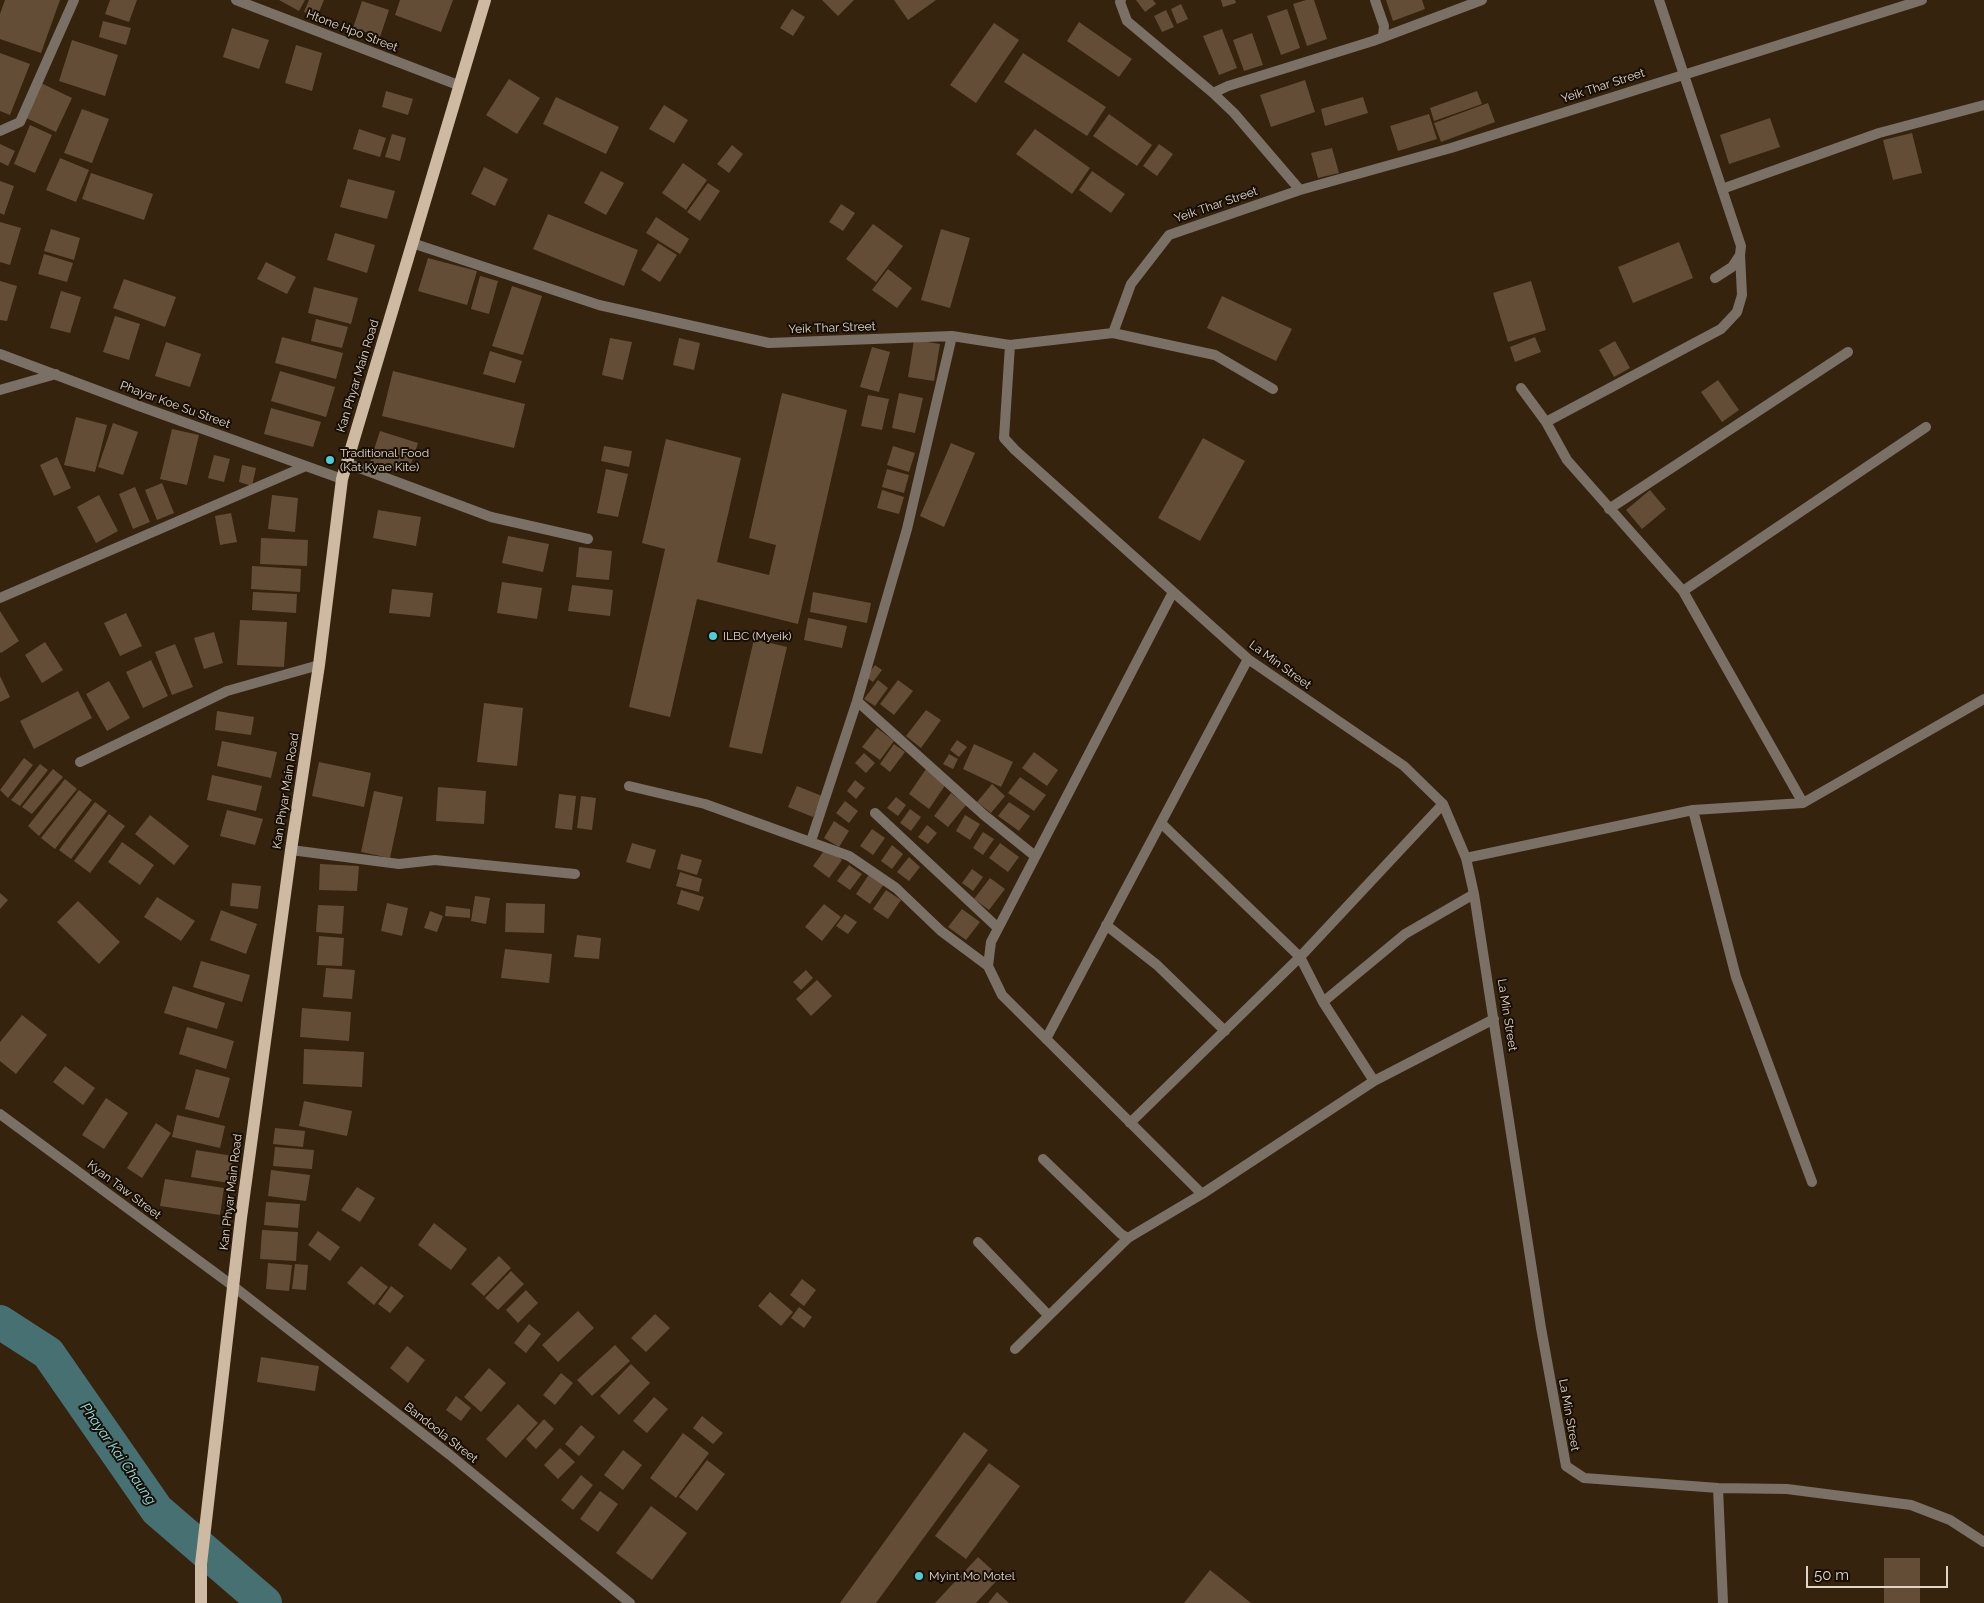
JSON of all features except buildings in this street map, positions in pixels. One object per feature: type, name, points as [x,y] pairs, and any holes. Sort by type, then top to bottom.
[{"type":"main road","name":"Kan Phyar Main Road","points":[[201,1603],[201,1564],[233,1286],[291,850],[319,665],[342,479],[458,85],[485,0]]},
{"type":"street","points":[[0,131],[20,122],[74,0]]},
{"type":"street","name":"Htone Hpo Street","points":[[236,0],[458,85]]},
{"type":"street","points":[[1121,0],[1126,21],[1213,92],[1234,113],[1300,190]]},
{"type":"street","points":[[1375,0],[1384,26],[1383,36]]},
{"type":"street","points":[[1213,92],[1383,36],[1482,0]]},
{"type":"street","points":[[1546,422],[1721,329],[1736,312],[1742,295],[1741,246],[1659,0]]},
{"type":"street","name":"Yeik Thar Street","points":[[412,243],[598,305],[769,343],[952,336],[1010,345],[1113,333],[1131,284],[1169,235],[1300,190],[1451,148],[1922,0]]},
{"type":"street","points":[[1722,189],[1879,133],[1984,105]]},
{"type":"street","points":[[1715,278],[1732,267],[1740,255]]},
{"type":"street","points":[[1113,333],[1215,355],[1274,389]]},
{"type":"street","points":[[811,841],[857,701],[907,530],[952,336]]},
{"type":"street","name":"La Min Street","points":[[1010,345],[1004,438],[1014,450],[1248,659],[1404,766],[1444,804],[1466,858],[1474,894],[1541,1328],[1566,1466],[1584,1478],[1718,1488],[1787,1489],[1911,1505],[1950,1520],[1984,1542]]},
{"type":"street","points":[[1609,509],[1848,352]]},
{"type":"street","name":"Phayar Koe Su Street","points":[[0,354],[342,479]]},
{"type":"street","points":[[0,390],[56,374]]},
{"type":"street","points":[[1521,388],[1546,422],[1567,460],[1683,592],[1803,803]]},
{"type":"street","points":[[1683,592],[1926,427]]},
{"type":"street","points":[[346,463],[491,517],[588,538]]},
{"type":"street","points":[[0,598],[306,466]]},
{"type":"street","points":[[988,966],[991,942],[1173,592]]},
{"type":"street","points":[[1046,1039],[1248,659]]},
{"type":"street","points":[[80,762],[227,690],[319,665]]},
{"type":"street","points":[[1466,858],[1693,810],[1803,803],[1984,699]]},
{"type":"street","points":[[857,701],[984,815],[1035,856]]},
{"type":"street","points":[[629,786],[705,804],[811,841],[849,856],[896,888],[941,931],[988,966],[1002,995],[1202,1194]]},
{"type":"street","points":[[1130,1123],[1300,957],[1444,804]]},
{"type":"street","points":[[1693,810],[1736,977],[1812,1182]]},
{"type":"street","points":[[875,813],[998,928]]},
{"type":"street","points":[[1161,823],[1300,957],[1323,1002],[1374,1081]]},
{"type":"street","points":[[291,850],[399,864],[436,860],[575,874]]},
{"type":"street","points":[[1323,1002],[1405,934],[1474,894]]},
{"type":"street","points":[[1106,925],[1157,965],[1225,1031]]},
{"type":"street","points":[[1015,1350],[1048,1315],[1128,1238],[1202,1194],[1374,1081],[1494,1019]]},
{"type":"street","name":"Kyan Taw Street","points":[[0,1114],[233,1286]]},
{"type":"street","points":[[1043,1159],[1121,1234],[1128,1238]]},
{"type":"street","points":[[978,1242],[1048,1315]]},
{"type":"street","name":"Bandoola Street","points":[[233,1286],[450,1456],[630,1603]]},
{"type":"street","points":[[1718,1488],[1724,1603]]},
{"type":"waterway","name":"Phayar Kai Chaung","points":[[0,1322],[48,1353],[157,1510],[265,1603]]},
{"type":"place","name":"Traditional Food (Kat Kyae Kite)","points":[[330,460]]},
{"type":"place","name":"ILBC (Myeik)","points":[[713,636]]},
{"type":"place","name":"Myint Mo Motel","points":[[919,1576]]}]
